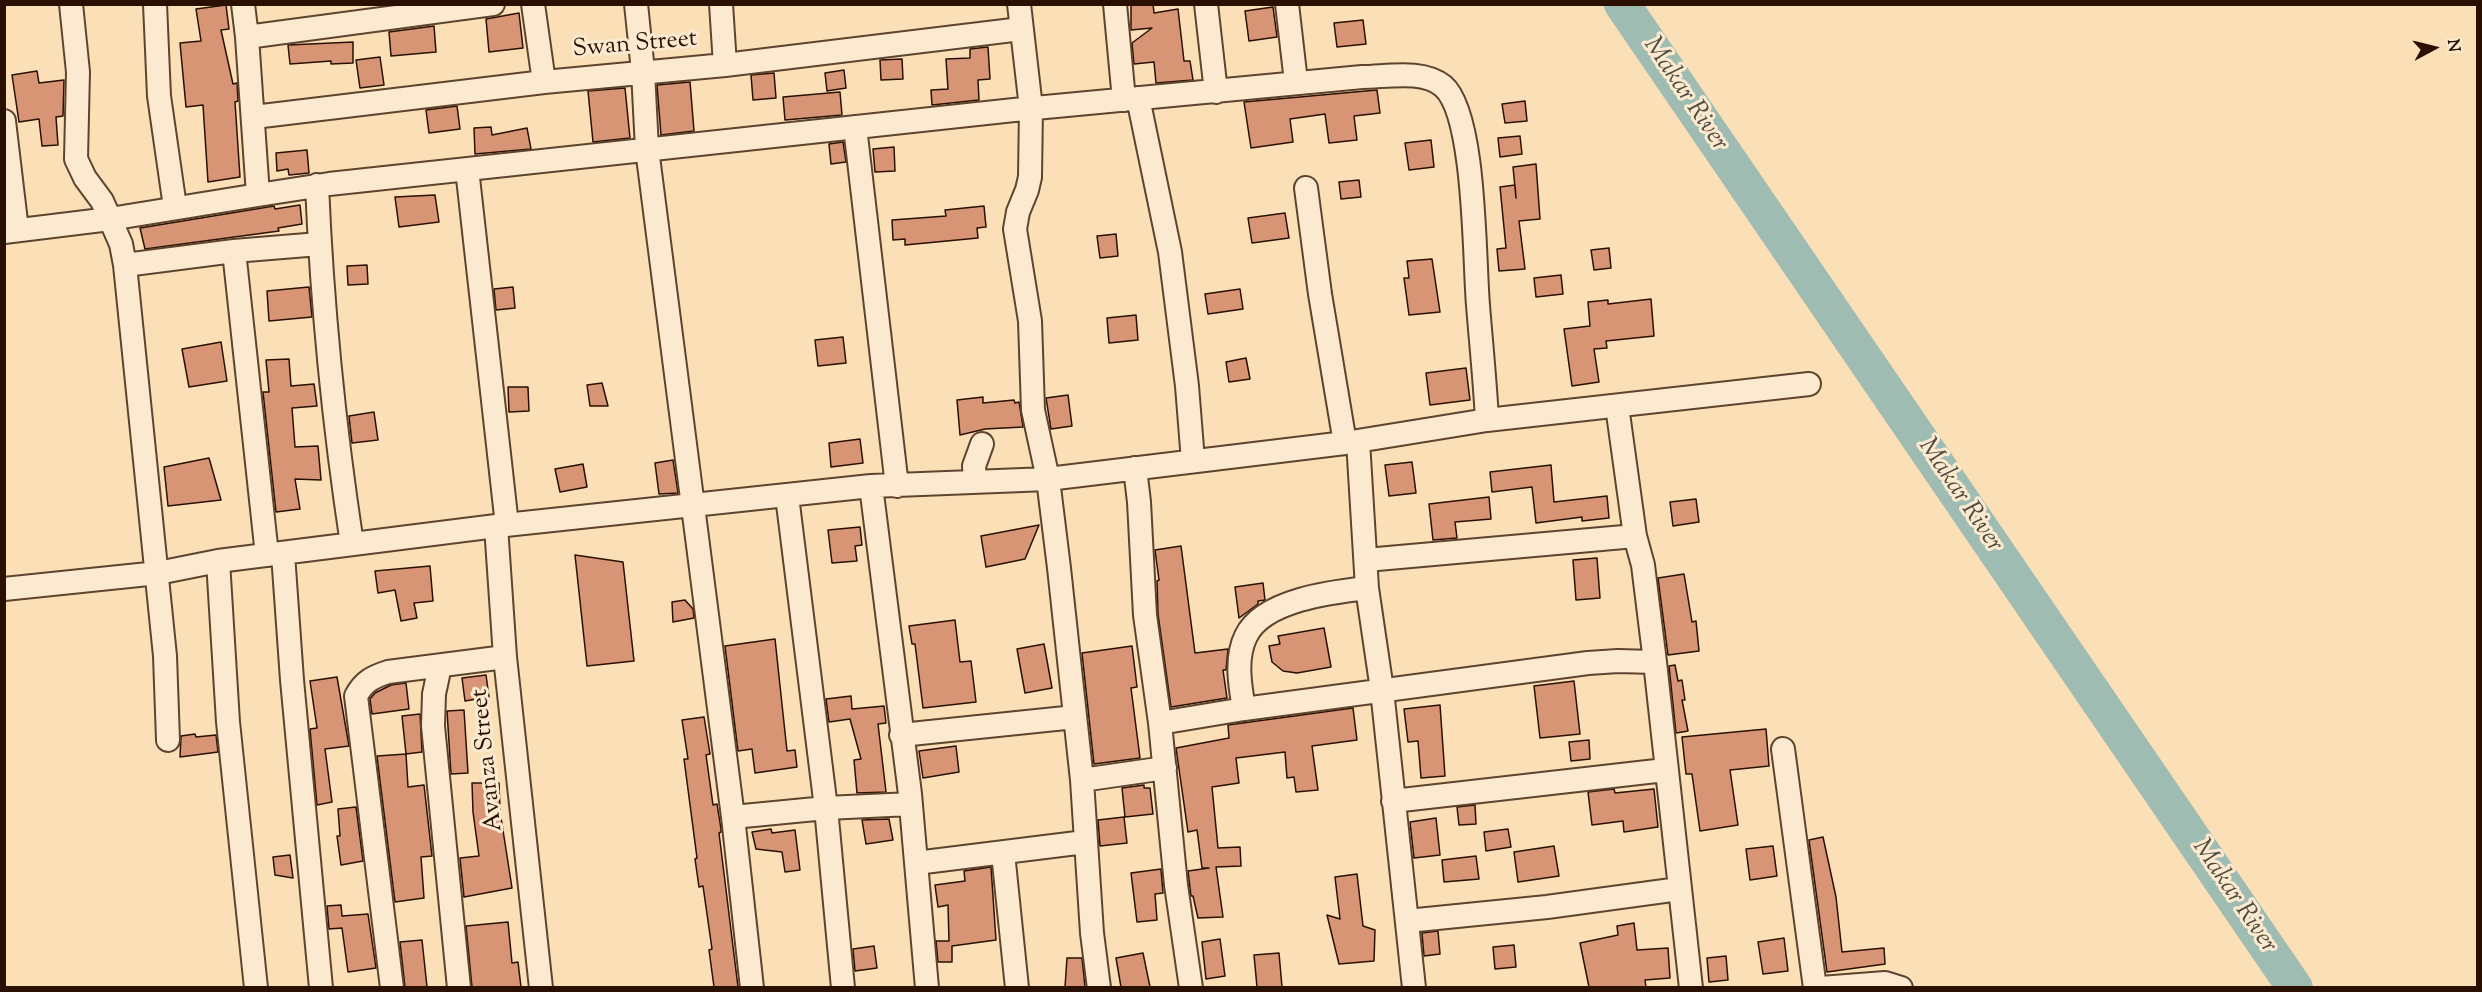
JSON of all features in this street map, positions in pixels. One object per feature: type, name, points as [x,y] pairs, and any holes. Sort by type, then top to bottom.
[{"type":"street","points":[[71,4],[78,83],[76,159],[85,178],[102,201],[121,244],[125,265],[158,573],[165,656],[168,740]]},
{"type":"street","points":[[155,4],[159,96],[176,207]]},
{"type":"street","points":[[243,4],[248,37],[258,195]]},
{"type":"street","points":[[248,37],[493,4]]},
{"type":"street","points":[[533,4],[544,82]]},
{"type":"street","points":[[636,4],[644,71],[647,149],[733,817],[752,987]]},
{"type":"street","points":[[722,4],[725,65]]},
{"type":"street","points":[[1019,4],[1031,108],[1030,177],[1018,212],[1015,229],[1029,321],[1033,410],[1048,479],[1082,780],[1085,842],[1099,987]]},
{"type":"street","points":[[1115,4],[1131,99],[1170,252],[1187,386],[1192,460]]},
{"type":"street","points":[[1206,4],[1216,92]]},
{"type":"street","points":[[1287,4],[1296,82]]},
{"type":"street","name":"Swan Street","points":[[254,117],[544,82],[725,65],[1021,29]]},
{"type":"street","points":[[4,121],[11,231],[110,219],[317,185],[1031,108],[1216,92],[1296,82],[1362,77],[1420,77],[1433,80],[1444,87],[1455,103],[1470,172],[1487,420]]},
{"type":"street","points":[[855,127],[897,486]]},
{"type":"street","name":"Avanza Street","points":[[467,169],[501,526],[505,657],[541,987]]},
{"type":"street","points":[[317,185],[319,244],[341,468],[352,544]]},
{"type":"street","points":[[1306,188],[1320,294],[1351,442],[1366,560],[1367,588],[1382,690],[1414,987]]},
{"type":"street","points":[[125,265],[234,251],[319,244]]},
{"type":"street","points":[[234,251],[293,691],[321,987]]},
{"type":"street","points":[[4,589],[158,573],[218,561],[501,526],[871,486],[1048,479],[1351,442],[1487,420],[1809,384]]},
{"type":"street","points":[[1617,406],[1635,536],[1643,565],[1691,987]]},
{"type":"street","points":[[975,482],[974,466],[982,444]]},
{"type":"street","points":[[1135,468],[1145,615],[1161,723],[1176,885],[1191,987]]},
{"type":"street","points":[[871,486],[911,804],[927,987]]},
{"type":"street","points":[[787,496],[826,808],[843,987]]},
{"type":"street","points":[[1366,560],[1635,536]]},
{"type":"street","points":[[218,561],[228,722],[256,987]]},
{"type":"street","points":[[1244,709],[1239,683],[1240,664],[1246,636],[1256,621],[1276,610],[1315,595],[1367,588]]},
{"type":"street","points":[[392,987],[356,696],[362,685],[371,678],[388,672],[505,657]]},
{"type":"street","points":[[1161,723],[1244,709],[1588,663],[1655,662]]},
{"type":"street","points":[[440,666],[434,694],[434,726],[459,987]]},
{"type":"street","points":[[902,735],[1075,717]]},
{"type":"street","points":[[1783,749],[1825,987],[1884,983],[1901,987]]},
{"type":"street","points":[[1082,780],[1165,768]]},
{"type":"street","points":[[1393,801],[1665,770]]},
{"type":"street","points":[[733,817],[826,808],[911,804]]},
{"type":"street","points":[[916,862],[1085,842]]},
{"type":"street","points":[[1003,853],[1017,987]]},
{"type":"street","points":[[1407,921],[1547,907],[1679,889]]},
{"type":"building","points":[[1131,4],[1153,4],[1154,13],[1178,9],[1184,61],[1190,61],[1193,80],[1156,83],[1154,62],[1134,64],[1132,43],[1152,28],[1131,30]]},
{"type":"building","points":[[226,5],[229,29],[221,30],[233,84],[237,83],[238,101],[235,102],[240,177],[208,182],[203,105],[186,107],[180,43],[201,41],[196,9]]},
{"type":"building","points":[[1273,7],[1277,37],[1249,41],[1245,11]]},
{"type":"building","points":[[519,13],[523,48],[489,52],[486,19]]},
{"type":"building","points":[[1363,20],[1366,44],[1337,47],[1334,23]]},
{"type":"building","points":[[434,26],[436,52],[391,56],[389,32]]},
{"type":"building","points":[[353,42],[353,63],[331,64],[331,61],[290,64],[288,45]]},
{"type":"building","points":[[988,47],[990,79],[978,80],[979,100],[932,105],[931,90],[948,89],[946,59],[970,58],[970,49]]},
{"type":"building","points":[[380,57],[384,85],[360,88],[356,60]]},
{"type":"building","points":[[902,59],[903,79],[881,80],[880,60]]},
{"type":"building","points":[[844,70],[846,88],[827,91],[825,73]]},
{"type":"building","points":[[37,71],[39,83],[64,80],[63,116],[56,117],[58,145],[42,146],[39,119],[19,122],[12,75]]},
{"type":"building","points":[[774,73],[776,98],[753,100],[751,75]]},
{"type":"building","points":[[690,82],[694,131],[661,135],[657,85]]},
{"type":"building","points":[[625,88],[630,138],[593,142],[588,91]]},
{"type":"building","points":[[1377,90],[1380,113],[1354,116],[1357,140],[1329,143],[1325,114],[1290,119],[1293,142],[1251,148],[1244,102]]},
{"type":"building","points":[[840,92],[842,115],[785,120],[783,97]]},
{"type":"building","points":[[1525,101],[1527,121],[1505,123],[1502,104]]},
{"type":"building","points":[[457,106],[460,129],[429,133],[426,110]]},
{"type":"building","points":[[491,127],[492,135],[527,128],[531,149],[475,154],[474,128]]},
{"type":"building","points":[[1520,136],[1522,154],[1500,157],[1498,138]]},
{"type":"building","points":[[1431,140],[1434,167],[1409,170],[1405,143]]},
{"type":"building","points":[[843,142],[846,162],[831,164],[829,144]]},
{"type":"building","points":[[894,147],[895,171],[875,172],[873,149]]},
{"type":"building","points":[[307,150],[309,173],[289,175],[288,169],[277,171],[276,153]]},
{"type":"building","points":[[1536,164],[1540,219],[1519,221],[1525,269],[1499,271],[1497,249],[1506,248],[1500,187],[1515,185],[1513,167]]},
{"type":"building","points":[[1359,180],[1361,197],[1341,199],[1339,182]]},
{"type":"building","points":[[435,195],[439,222],[399,227],[395,197]]},
{"type":"building","points":[[300,205],[302,224],[278,228],[279,231],[145,249],[140,228],[274,206],[275,209]]},
{"type":"building","points":[[984,206],[986,227],[977,228],[978,238],[905,245],[905,239],[893,240],[892,220],[946,216],[945,210]]},
{"type":"building","points":[[1285,213],[1289,238],[1252,243],[1248,218]]},
{"type":"building","points":[[1116,234],[1118,256],[1100,258],[1097,236]]},
{"type":"building","points":[[1609,248],[1611,268],[1594,270],[1591,250]]},
{"type":"building","points":[[1432,259],[1440,312],[1409,315],[1404,278],[1409,278],[1407,261]]},
{"type":"building","points":[[367,265],[368,284],[348,285],[347,266]]},
{"type":"building","points":[[1561,275],[1563,294],[1536,297],[1534,278]]},
{"type":"building","points":[[309,287],[312,317],[269,321],[267,291]]},
{"type":"building","points":[[513,287],[515,308],[496,310],[494,289]]},
{"type":"building","points":[[1240,289],[1243,309],[1208,314],[1205,294]]},
{"type":"building","points":[[1651,299],[1654,336],[1606,341],[1607,348],[1594,349],[1599,382],[1572,386],[1564,329],[1590,326],[1588,302],[1608,300],[1608,304]]},
{"type":"building","points":[[1136,315],[1138,340],[1109,343],[1107,318]]},
{"type":"building","points":[[843,337],[846,363],[818,366],[815,340]]},
{"type":"building","points":[[221,342],[227,381],[189,387],[182,349]]},
{"type":"building","points":[[1246,358],[1250,379],[1229,382],[1226,362]]},
{"type":"building","points":[[289,359],[291,386],[314,384],[317,406],[292,408],[295,447],[318,446],[321,480],[295,479],[300,509],[276,512],[263,392],[269,392],[266,360]]},
{"type":"building","points":[[1466,368],[1470,400],[1430,405],[1426,373]]},
{"type":"building","points":[[602,383],[608,406],[590,406],[587,385]]},
{"type":"building","points":[[508,387],[528,387],[529,411],[509,412]]},
{"type":"building","points":[[1068,395],[1072,426],[1051,429],[1046,398]]},
{"type":"building","points":[[983,397],[983,403],[1014,400],[1015,403],[1019,402],[1023,427],[985,429],[960,435],[957,400]]},
{"type":"building","points":[[374,412],[378,440],[352,443],[349,416]]},
{"type":"building","points":[[860,439],[863,463],[831,467],[829,443]]},
{"type":"building","points":[[209,458],[221,500],[168,506],[164,467]]},
{"type":"building","points":[[673,460],[678,493],[659,494],[655,463]]},
{"type":"building","points":[[1412,462],[1416,493],[1389,496],[1385,465]]},
{"type":"building","points":[[583,464],[587,487],[560,492],[555,469]]},
{"type":"building","points":[[1551,465],[1554,502],[1607,496],[1609,518],[1582,521],[1582,517],[1536,523],[1532,487],[1492,492],[1490,472]]},
{"type":"building","points":[[1489,497],[1491,519],[1455,522],[1457,538],[1433,540],[1429,504]]},
{"type":"building","points":[[1696,499],[1699,522],[1673,526],[1670,502]]},
{"type":"building","points":[[1039,525],[1025,559],[986,567],[981,536]]},
{"type":"building","points":[[860,527],[862,545],[855,546],[857,561],[832,563],[828,530]]},
{"type":"building","points":[[1181,546],[1195,653],[1228,649],[1226,670],[1223,670],[1227,698],[1171,707],[1158,614],[1157,581],[1159,580],[1155,550]]},
{"type":"building","points":[[575,555],[623,562],[634,661],[587,666]]},
{"type":"building","points":[[1597,558],[1600,598],[1576,600],[1573,560]]},
{"type":"building","points":[[430,566],[433,601],[414,603],[417,618],[401,621],[395,590],[378,593],[375,571]]},
{"type":"building","points":[[1684,574],[1692,622],[1696,621],[1699,651],[1668,655],[1658,578]]},
{"type":"building","points":[[1263,583],[1265,600],[1258,601],[1258,604],[1239,618],[1235,587]]},
{"type":"building","points":[[685,600],[693,609],[694,618],[673,622],[672,602]]},
{"type":"building","points":[[955,620],[960,662],[971,661],[976,702],[923,708],[915,644],[912,644],[909,626]]},
{"type":"building","points":[[1324,628],[1331,667],[1297,673],[1283,671],[1272,662],[1269,646],[1280,644],[1278,636]]},
{"type":"building","points":[[775,639],[787,751],[795,750],[797,767],[755,773],[752,749],[738,751],[725,646]]},
{"type":"building","points":[[1044,644],[1052,688],[1025,693],[1017,649]]},
{"type":"building","points":[[1132,646],[1137,687],[1131,688],[1140,758],[1094,764],[1082,653]]},
{"type":"building","points":[[1675,665],[1678,681],[1682,680],[1685,700],[1682,700],[1688,731],[1676,733],[1669,666]]},
{"type":"building","points":[[486,675],[489,697],[465,701],[462,678]]},
{"type":"building","points":[[337,677],[349,746],[325,749],[332,802],[317,805],[310,729],[317,728],[310,681]]},
{"type":"building","points":[[1574,681],[1580,734],[1540,738],[1534,686]]},
{"type":"building","points":[[406,683],[409,709],[372,714],[370,699],[375,693],[391,685]]},
{"type":"building","points":[[851,696],[852,709],[884,706],[886,723],[878,724],[886,792],[857,793],[854,760],[861,759],[850,719],[829,722],[826,699]]},
{"type":"building","points":[[1440,705],[1445,776],[1421,778],[1418,741],[1408,742],[1404,709]]},
{"type":"building","points":[[1353,708],[1357,740],[1312,746],[1318,790],[1296,792],[1294,777],[1287,778],[1285,752],[1236,758],[1239,783],[1212,787],[1218,848],[1240,847],[1241,866],[1216,867],[1223,917],[1198,918],[1193,896],[1191,896],[1188,871],[1209,868],[1202,868],[1197,830],[1188,832],[1176,748],[1229,738],[1228,725]]},
{"type":"building","points":[[464,710],[468,773],[451,774],[447,711]]},
{"type":"building","points":[[420,714],[422,752],[406,754],[402,716]]},
{"type":"building","points":[[704,717],[710,754],[706,755],[713,805],[717,804],[721,829],[719,833],[738,987],[714,987],[709,950],[712,949],[703,886],[699,887],[695,859],[697,858],[684,759],[688,759],[682,720]]},
{"type":"building","points":[[1766,729],[1769,766],[1730,770],[1738,825],[1700,831],[1692,774],[1686,774],[1682,737]]},
{"type":"building","points":[[195,734],[196,737],[216,735],[218,752],[180,757],[181,736]]},
{"type":"building","points":[[1589,740],[1590,759],[1571,761],[1569,742]]},
{"type":"building","points":[[956,746],[959,772],[923,778],[919,751]]},
{"type":"building","points":[[406,754],[408,787],[424,785],[432,856],[421,857],[424,898],[395,902],[377,756]]},
{"type":"building","points":[[472,783],[499,783],[500,811],[512,888],[464,897],[460,858],[479,856]]},
{"type":"building","points":[[1144,785],[1144,788],[1150,788],[1153,814],[1125,817],[1122,788]]},
{"type":"building","points":[[1614,789],[1615,793],[1654,789],[1658,827],[1624,832],[1623,821],[1592,825],[1588,792]]},
{"type":"building","points":[[1475,805],[1476,824],[1459,825],[1457,807]]},
{"type":"building","points":[[356,807],[363,861],[341,865],[337,836],[340,836],[338,809]]},
{"type":"building","points":[[1124,817],[1127,843],[1100,846],[1098,820]]},
{"type":"building","points":[[1436,818],[1440,855],[1414,858],[1410,822]]},
{"type":"building","points":[[889,819],[893,840],[866,844],[862,820]]},
{"type":"building","points":[[771,829],[772,833],[795,830],[800,870],[785,872],[782,852],[756,849],[752,832]]},
{"type":"building","points":[[1508,829],[1511,847],[1486,851],[1484,832]]},
{"type":"building","points":[[1823,837],[1836,897],[1842,952],[1884,948],[1885,964],[1827,972],[1809,840]]},
{"type":"building","points":[[1554,846],[1559,876],[1518,882],[1514,852]]},
{"type":"building","points":[[1773,846],[1777,876],[1750,880],[1746,849]]},
{"type":"building","points":[[290,855],[293,878],[275,875],[273,857]]},
{"type":"building","points":[[1476,856],[1479,879],[1444,882],[1442,860]]},
{"type":"building","points":[[991,867],[996,940],[952,946],[952,962],[938,962],[936,941],[949,941],[948,905],[938,907],[935,885],[965,881],[964,871]]},
{"type":"building","points":[[1161,869],[1163,893],[1155,894],[1157,920],[1137,922],[1131,873]]},
{"type":"building","points":[[1357,874],[1363,926],[1375,930],[1374,961],[1339,964],[1327,915],[1340,919],[1335,877]]},
{"type":"building","points":[[341,905],[342,916],[368,914],[376,968],[348,972],[342,928],[329,929],[327,906]]},
{"type":"building","points":[[508,922],[512,963],[518,962],[521,987],[472,987],[466,926]]},
{"type":"building","points":[[1634,923],[1637,950],[1668,948],[1670,978],[1645,980],[1646,987],[1589,987],[1580,943],[1618,935],[1617,926]]},
{"type":"building","points":[[1438,931],[1440,954],[1424,956],[1422,933]]},
{"type":"building","points":[[1784,938],[1788,971],[1763,974],[1758,942]]},
{"type":"building","points":[[1220,939],[1225,976],[1206,979],[1202,942]]},
{"type":"building","points":[[422,940],[427,987],[405,987],[400,942]]},
{"type":"building","points":[[1514,945],[1516,967],[1495,969],[1493,947]]},
{"type":"building","points":[[874,946],[877,968],[855,971],[853,949]]},
{"type":"building","points":[[1143,953],[1150,987],[1121,987],[1116,958]]},
{"type":"building","points":[[1279,953],[1282,987],[1257,987],[1254,955]]},
{"type":"building","points":[[1726,956],[1728,980],[1709,982],[1707,958]]},
{"type":"building","points":[[1067,958],[1082,958],[1085,987],[1065,987]]},
{"type":"waterway","name":"Makar River","points":[[1622,4],[2295,988]]}]
